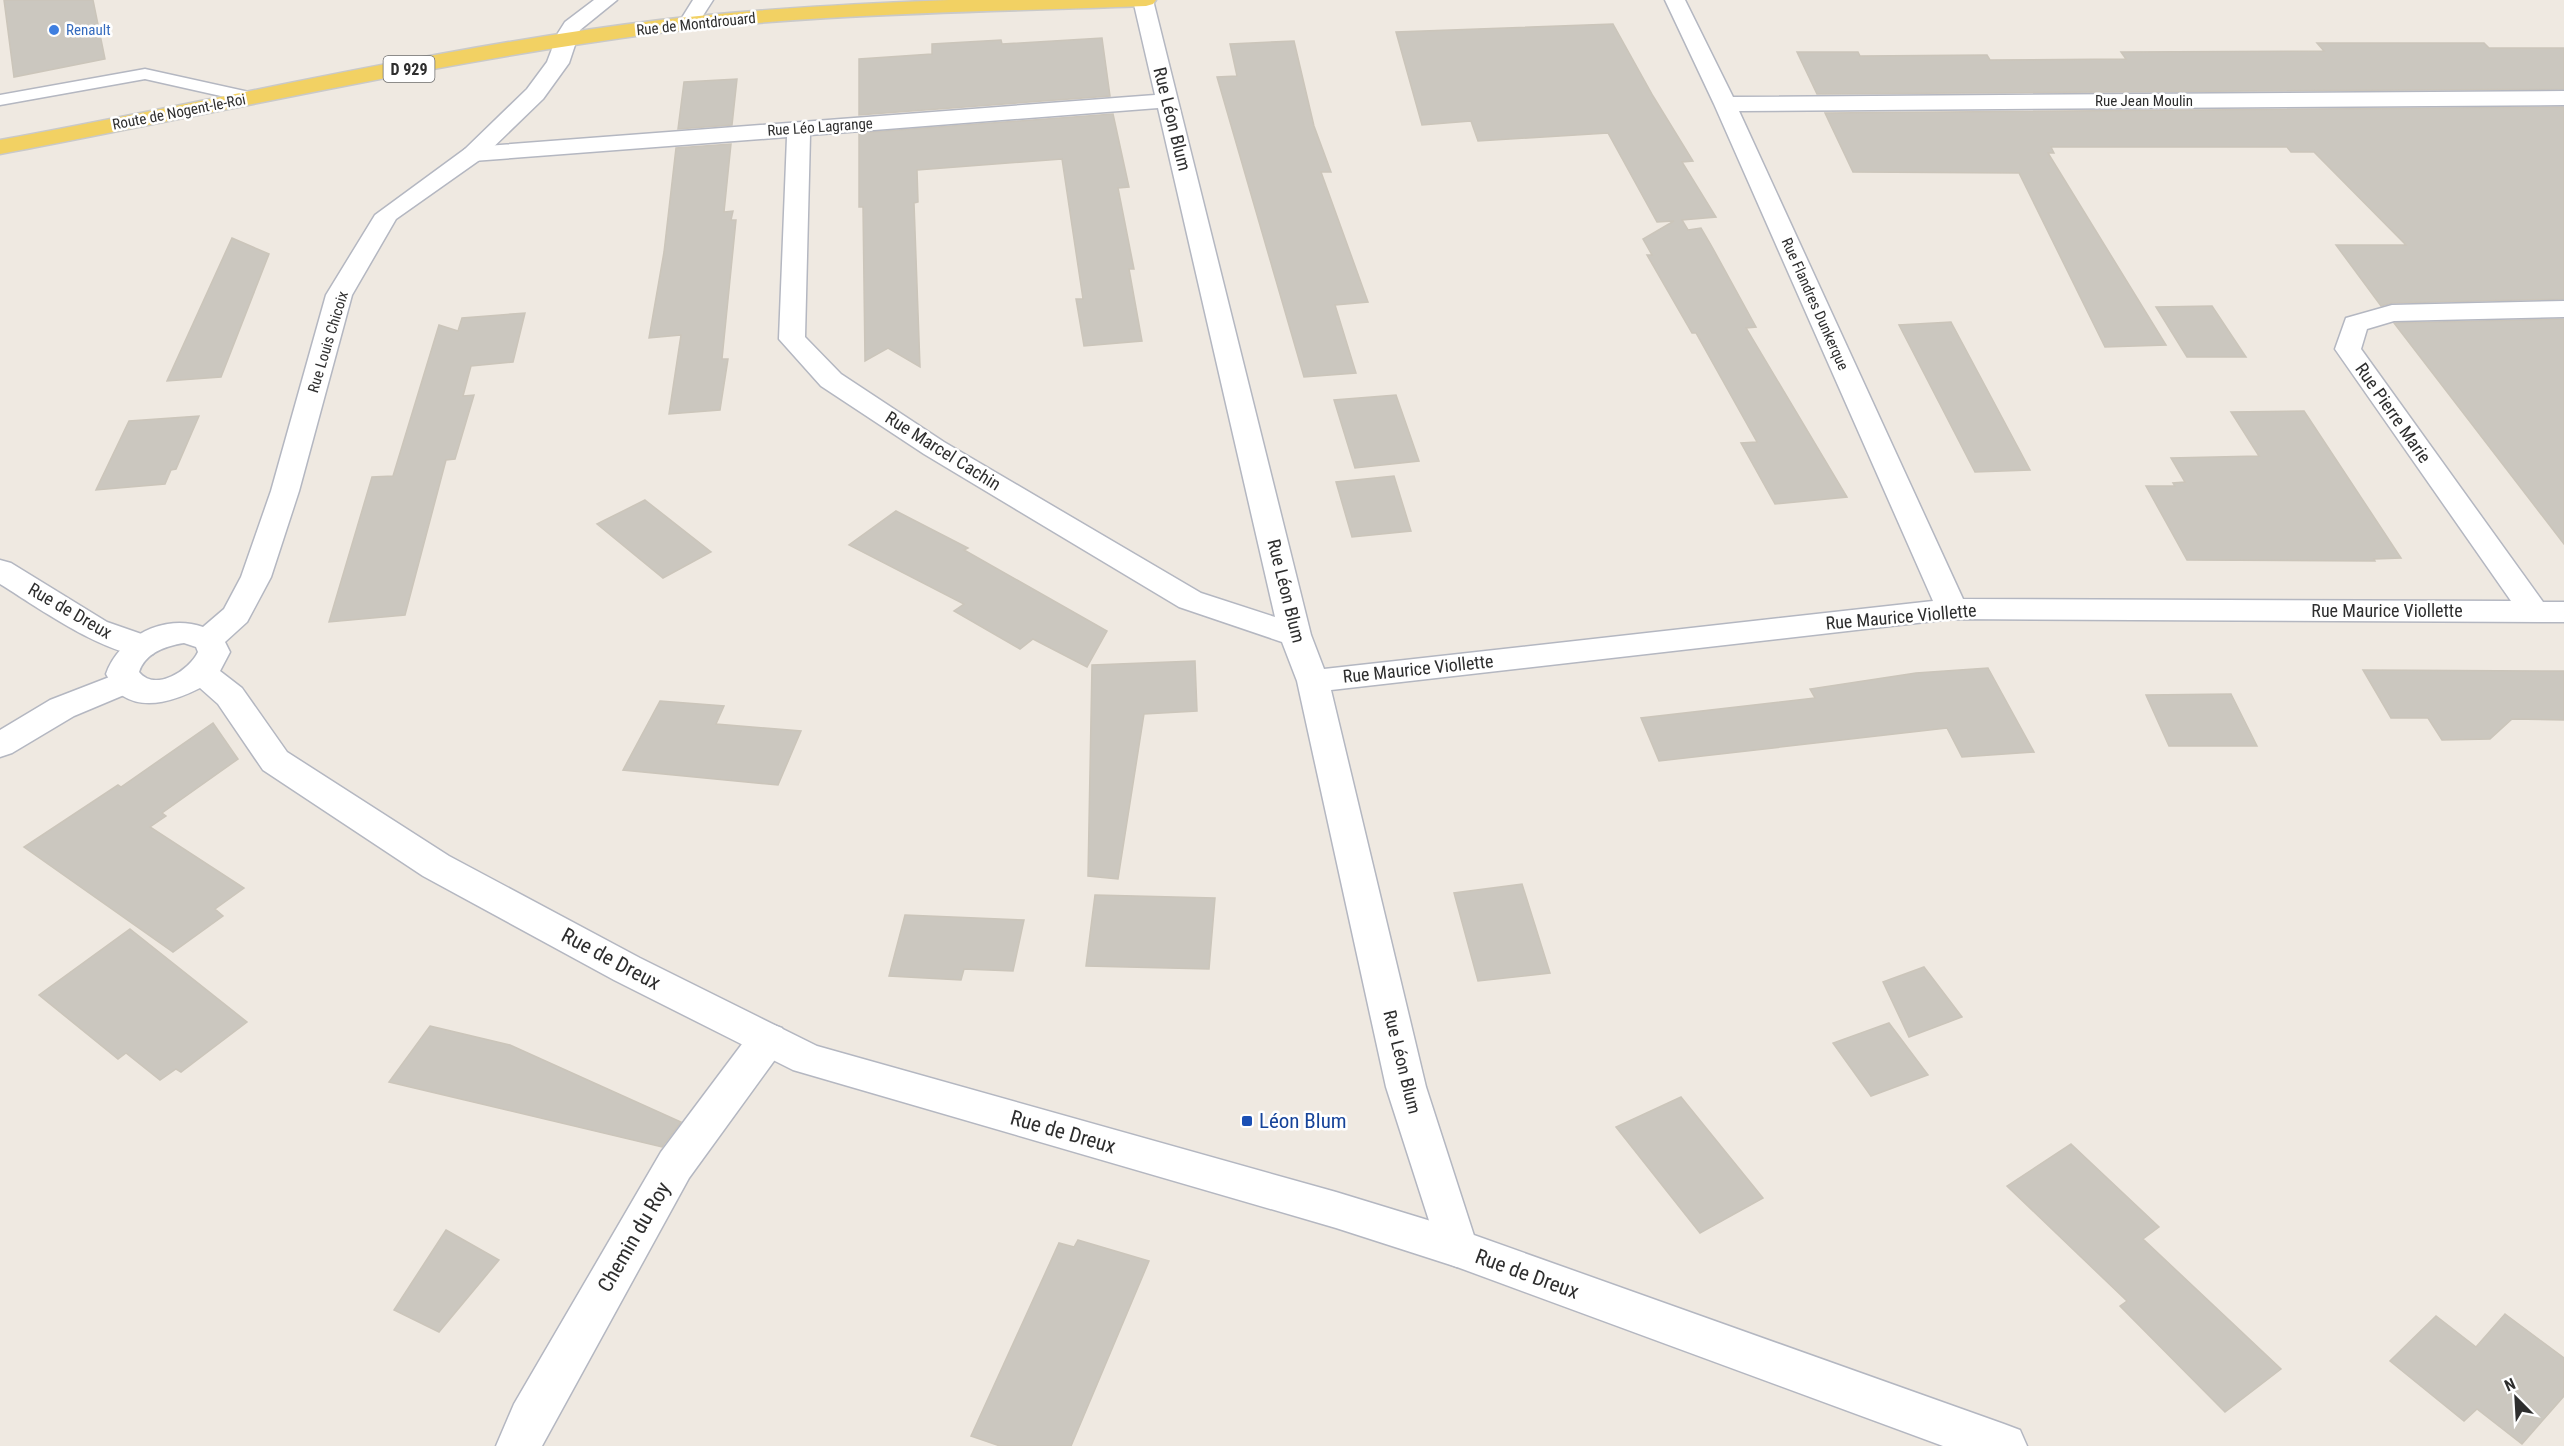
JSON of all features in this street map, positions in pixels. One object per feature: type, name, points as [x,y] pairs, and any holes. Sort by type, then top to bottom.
[{"type":"main road","name":"Rue de Montdrouard","points":[[252,98],[566,40],[688,24],[850,11],[1144,0]]},
{"type":"main road","name":"Route de Nogent-le-Roi","points":[[0,137],[252,98]]},
{"type":"main road","name":"Route de Nogent-le-Roi","points":[[0,147],[252,98]]},
{"type":"street","name":"Rue Louis Chicoix","points":[[205,656],[236,615],[256,577],[285,491],[339,295],[387,215],[473,154],[545,83],[564,52],[572,26],[607,0]]},
{"type":"street","points":[[688,24],[703,0]]},
{"type":"street","name":"Rue Léon Blum","points":[[1144,0],[1295,635],[1313,681],[1406,1087],[1457,1248]]},
{"type":"street","name":"Rue Flandres Dunkerque","points":[[1675,0],[1725,104],[1952,609]]},
{"type":"street","name":"Rue Jean Moulin","points":[[1725,104],[2564,98]]},
{"type":"street","name":"Rue Léo Lagrange","points":[[473,154],[1167,101]]},
{"type":"street","name":"Rue Marcel Cachin","points":[[800,128],[792,339],[831,380],[934,448],[1190,600],[1295,635]]},
{"type":"street","name":"Rue Pierre Marie","points":[[2549,612],[2348,349],[2355,324],[2392,313],[2564,309]]},
{"type":"street","name":"Rue de Dreux","points":[[0,570],[96,629],[142,646]]},
{"type":"street","name":"Rue Maurice Viollette","points":[[1313,681],[1952,609],[2549,612]]},
{"type":"street","points":[[186,632],[205,656],[188,682],[158,691],[132,688],[125,682],[122,674],[124,665],[142,646],[156,639],[186,632]]},
{"type":"street","name":"Rue de Dreux","points":[[205,656],[221,686],[275,761],[436,866],[627,969],[807,1059],[1336,1209],[1457,1248],[2004,1446]]},
{"type":"street","points":[[0,745],[62,708],[125,682]]},
{"type":"street","name":"Chemin du Roy","points":[[519,1446],[530,1419],[675,1166],[768,1039]]},
{"type":"lane","points":[[0,100],[145,74],[252,98]]},
{"type":"building","name":"Renault","points":[[4,0],[93,0],[105,59],[14,77]]},
{"type":"building","points":[[1613,24],[1693,161],[1682,162],[1716,217],[1682,220],[1688,230],[1701,228],[1756,327],[1746,328],[1847,497],[1775,504],[1741,443],[1757,442],[1696,333],[1692,333],[1647,255],[1652,255],[1643,239],[1674,221],[1657,222],[1608,133],[1478,141],[1471,121],[1422,125],[1396,32]]},
{"type":"building","points":[[1102,38],[1110,96],[859,115],[859,59],[932,54],[932,44],[1001,40],[1002,44]]},
{"type":"building","points":[[1294,41],[1314,126],[1331,172],[1321,172],[1368,302],[1335,305],[1356,373],[1304,377],[1217,77],[1237,76],[1230,44]]},
{"type":"building","points":[[2317,43],[2484,43],[2489,48],[2564,48],[2564,89],[1817,94],[1797,52],[1858,52],[1860,56],[1987,55],[1990,60],[2126,59],[2121,52],[2324,51]]},
{"type":"building","points":[[737,79],[732,125],[678,129],[684,82]]},
{"type":"building","points":[[2564,107],[2564,299],[2392,303],[2381,306],[2336,245],[2406,245],[2314,152],[2291,152],[2287,147],[2051,147],[2054,153],[2048,153],[2166,345],[2105,347],[2019,173],[1853,172],[1825,113]]},
{"type":"building","points":[[1113,114],[1129,187],[1118,188],[1134,269],[1129,269],[1142,341],[1084,346],[1076,299],[1083,299],[1062,159],[917,170],[918,202],[914,203],[920,367],[888,348],[865,361],[863,207],[859,207],[859,133]]},
{"type":"building","points":[[731,144],[724,212],[733,211],[731,220],[736,220],[722,359],[728,359],[720,410],[669,414],[681,335],[649,338],[664,252],[676,148]]},
{"type":"building","points":[[232,238],[269,254],[221,377],[167,381]]},
{"type":"building","points":[[2212,306],[2246,357],[2187,357],[2156,307]]},
{"type":"building","points":[[525,313],[513,362],[471,366],[463,396],[474,395],[455,459],[446,460],[405,615],[329,622],[372,477],[393,476],[439,325],[458,331],[462,318]]},
{"type":"building","points":[[2564,319],[2564,544],[2394,323]]},
{"type":"building","points":[[1951,322],[2030,470],[1975,472],[1899,325]]},
{"type":"building","points":[[1396,395],[1419,461],[1355,468],[1334,400]]},
{"type":"building","points":[[2304,411],[2401,558],[2374,559],[2375,561],[2187,560],[2146,486],[2175,486],[2173,483],[2185,482],[2171,458],[2259,456],[2231,412]]},
{"type":"building","points":[[199,416],[176,469],[171,470],[165,484],[96,490],[129,421]]},
{"type":"building","points":[[1394,476],[1411,531],[1352,537],[1336,482]]},
{"type":"building","points":[[645,500],[711,552],[663,578],[597,524]]},
{"type":"building","points":[[896,511],[968,548],[964,550],[1107,631],[1087,667],[1033,639],[1020,649],[954,611],[964,604],[849,545]]},
{"type":"building","points":[[1195,661],[1197,711],[1144,714],[1118,879],[1088,876],[1092,665]]},
{"type":"building","points":[[1988,668],[2034,752],[1962,757],[1947,728],[1659,761],[1641,718],[1815,698],[1810,689],[1916,673]]},
{"type":"building","points":[[2363,670],[2564,671],[2564,720],[2512,719],[2490,739],[2442,740],[2428,718],[2391,718]]},
{"type":"building","points":[[2231,694],[2257,746],[2169,746],[2146,695]]},
{"type":"building","points":[[660,701],[724,706],[716,724],[801,731],[778,785],[623,770]]},
{"type":"building","points":[[213,723],[238,759],[162,813],[166,816],[150,827],[244,888],[215,909],[223,916],[173,952],[24,847],[118,785],[121,787]]},
{"type":"building","points":[[1522,884],[1550,973],[1478,981],[1454,893]]},
{"type":"building","points":[[1095,895],[1215,898],[1209,969],[1086,966]]},
{"type":"building","points":[[905,915],[1024,920],[1013,971],[964,969],[961,980],[889,976]]},
{"type":"building","points":[[130,929],[247,1022],[181,1072],[176,1069],[160,1080],[126,1053],[118,1059],[39,995]]},
{"type":"building","points":[[1924,967],[1962,1017],[1909,1037],[1883,982]]},
{"type":"building","points":[[1889,1023],[1928,1075],[1871,1096],[1833,1043]]},
{"type":"building","points":[[430,1026],[510,1045],[681,1122],[662,1147],[389,1082]]},
{"type":"building","points":[[1681,1097],[1763,1198],[1700,1233],[1616,1127]]},
{"type":"building","points":[[2071,1144],[2159,1227],[2143,1239],[2281,1369],[2225,1412],[2120,1306],[2127,1301],[2007,1186]]},
{"type":"building","points":[[446,1230],[499,1260],[439,1332],[394,1310]]},
{"type":"building","points":[[1078,1240],[1149,1261],[1071,1446],[1000,1446],[971,1436],[1059,1243],[1074,1247]]},
{"type":"building","points":[[2505,1314],[2564,1358],[2564,1396],[2522,1444],[2477,1409],[2464,1421],[2390,1361],[2436,1316],[2476,1347]]},
{"type":"place","name":"Renault","points":[[54,30]]},
{"type":"place","name":"Léon Blum","points":[[1247,1121]]}]
